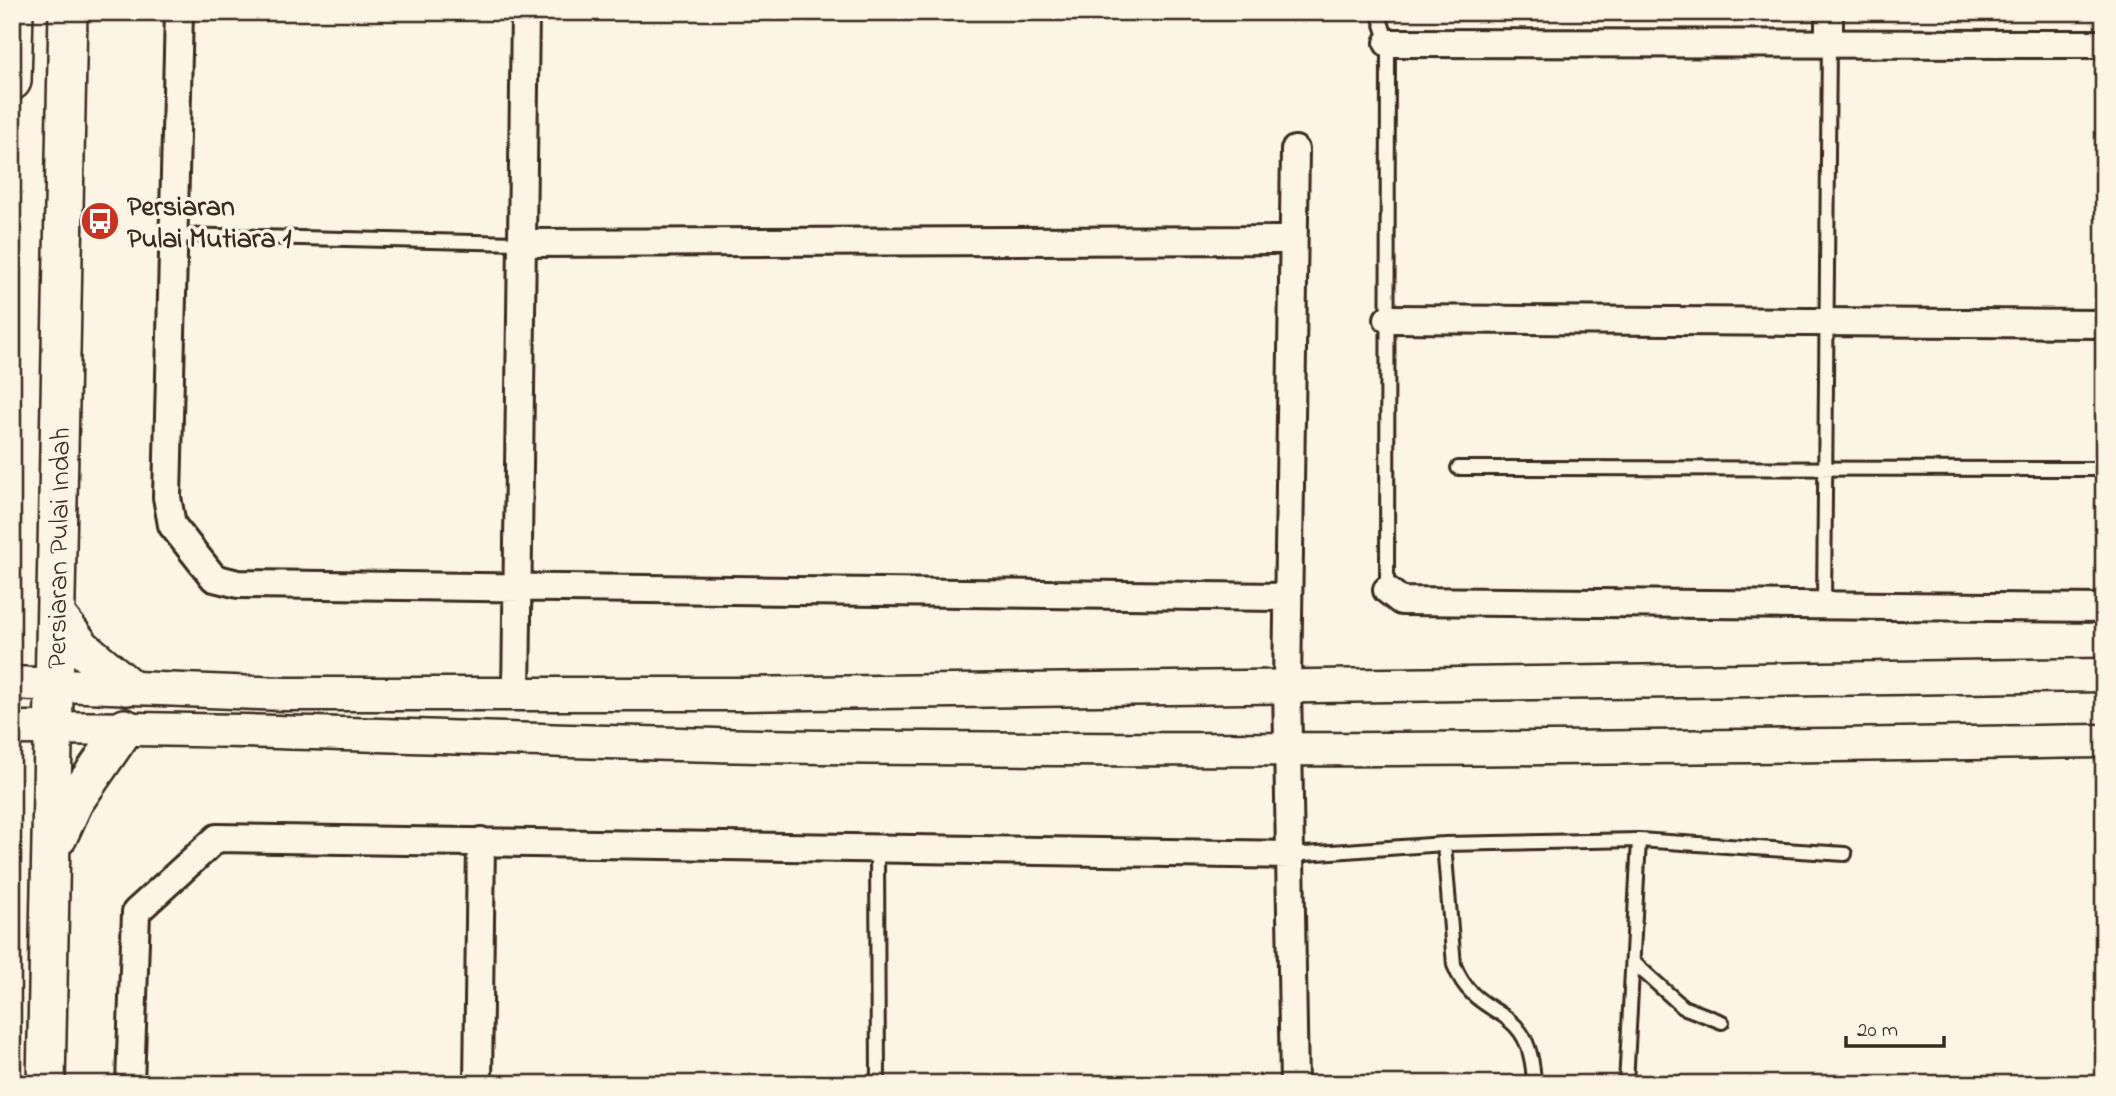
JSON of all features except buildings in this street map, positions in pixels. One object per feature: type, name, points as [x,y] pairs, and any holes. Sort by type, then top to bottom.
[{"type":"main road","points":[[12,82],[14,12]]},
{"type":"main road","name":"Persiaran Pulai Indah","points":[[46,1084],[68,12]]},
{"type":"main road","points":[[56,615],[82,648],[127,686]]},
{"type":"main road","points":[[52,849],[74,802],[125,728]]},
{"type":"street","points":[[179,12],[167,496],[172,525],[214,578],[237,584],[1288,597]]},
{"type":"street","points":[[516,694],[525,12]]},
{"type":"street","points":[[1829,12],[1829,43]]},
{"type":"street","points":[[1388,43],[2104,44]]},
{"type":"street","points":[[1294,1084],[1287,684],[1295,150]]},
{"type":"street","points":[[522,243],[1293,240]]},
{"type":"street","points":[[1388,319],[2104,324]]},
{"type":"street","points":[[1387,590],[1401,601],[2104,608]]},
{"type":"street","points":[[12,682],[285,694],[742,694],[1287,684],[2104,675]]},
{"type":"street","points":[[12,728],[125,728],[757,746],[1288,750],[2104,741]]},
{"type":"street","points":[[130,1084],[136,912],[217,838],[1290,855]]},
{"type":"street","points":[[478,1084],[481,841]]},
{"type":"lane","points":[[1378,12],[1388,43],[1387,590]]},
{"type":"lane","points":[[1824,605],[1829,43]]},
{"type":"lane","points":[[173,235],[522,243]]},
{"type":"lane","points":[[1458,468],[2104,469]]},
{"type":"lane","points":[[1290,855],[1444,844],[1639,840],[1845,854]]},
{"type":"lane","points":[[1626,1084],[1639,840]]},
{"type":"lane","points":[[1444,844],[1454,965],[1461,983],[1475,999],[1505,1014],[1525,1035],[1533,1060],[1534,1084]]},
{"type":"lane","points":[[877,848],[878,1084]]},
{"type":"lane","points":[[1633,962],[1683,1007],[1722,1022]]},
{"type":"place","name":"Persiaran Pulai Mutiara 1","points":[[100,221]]}]
